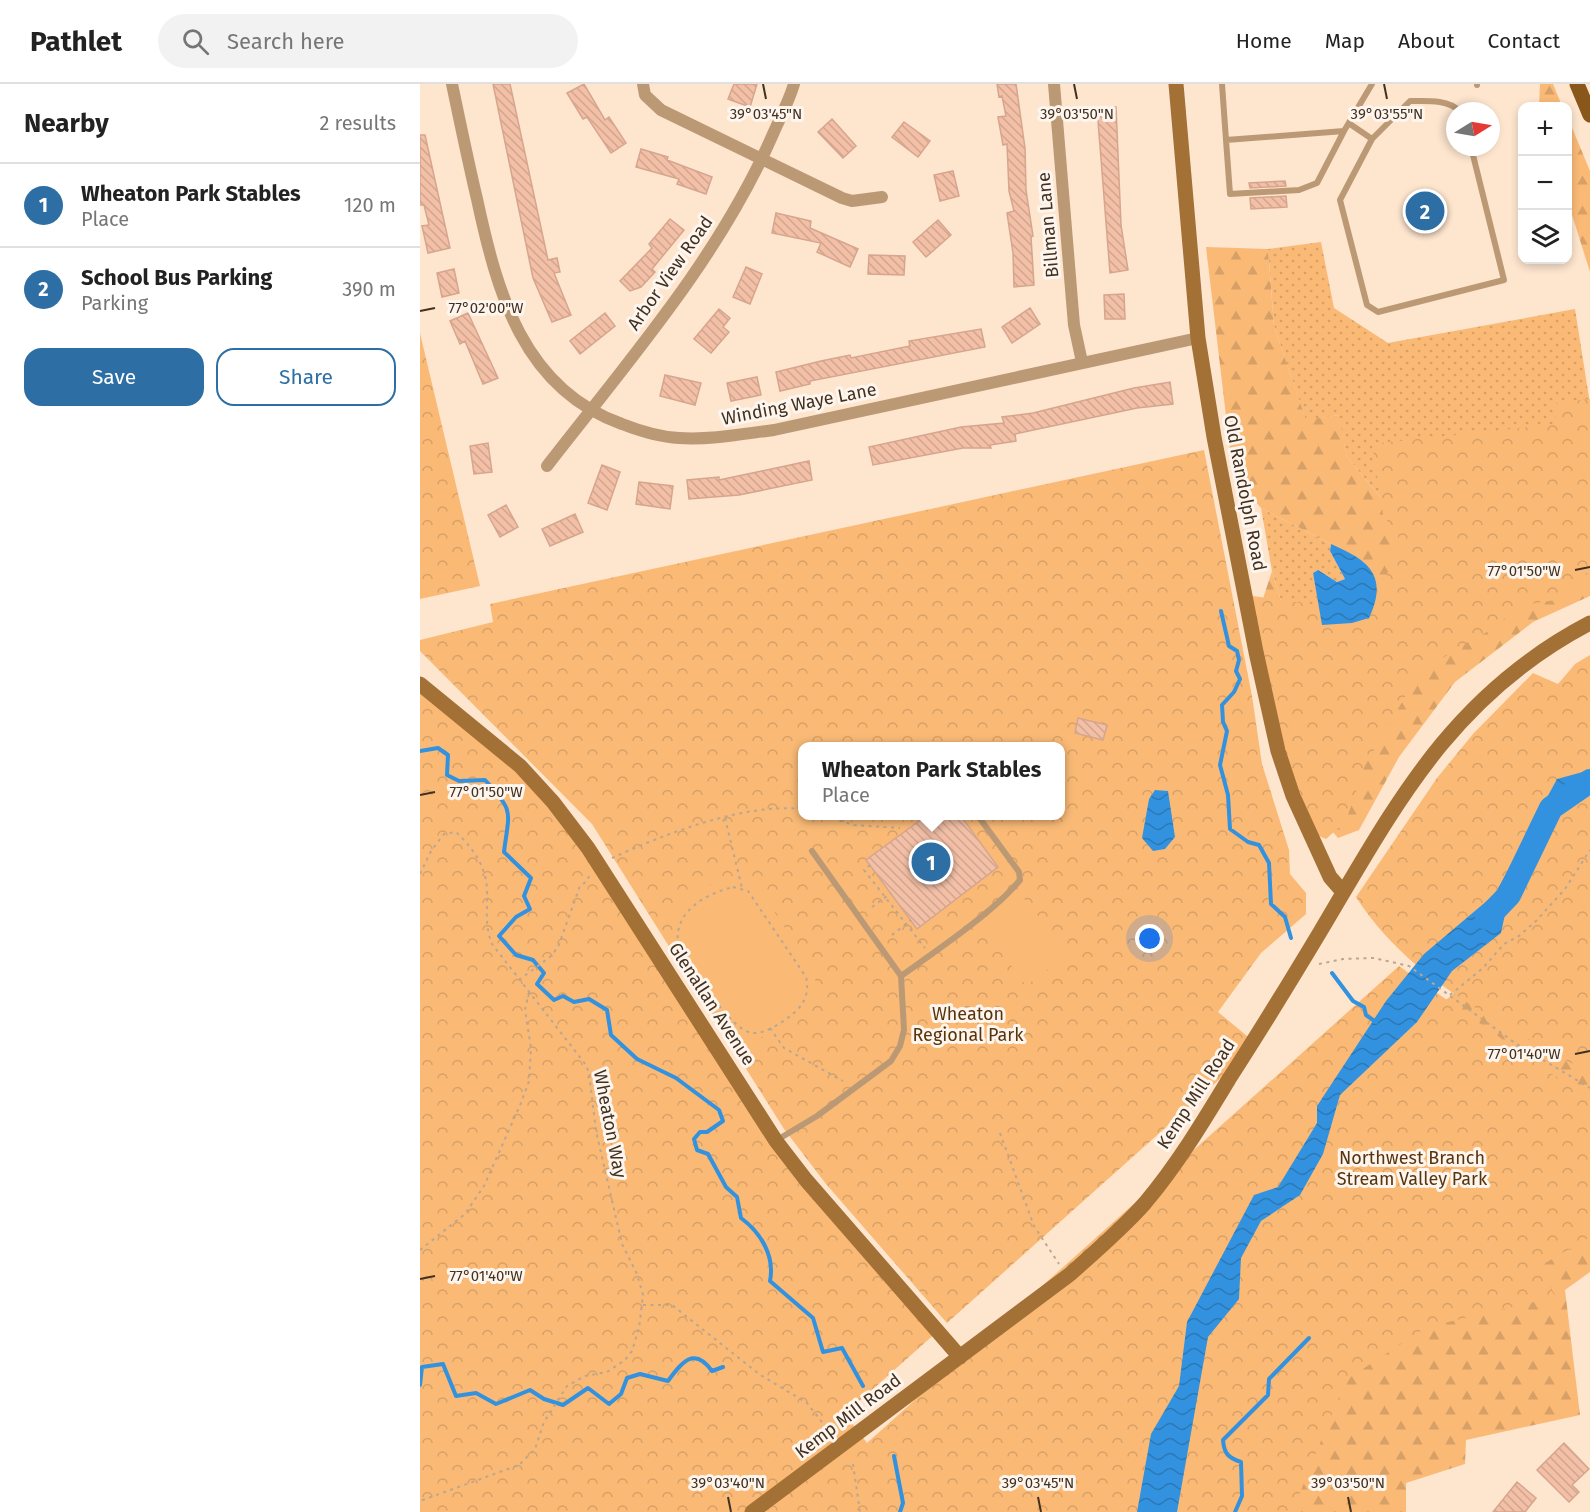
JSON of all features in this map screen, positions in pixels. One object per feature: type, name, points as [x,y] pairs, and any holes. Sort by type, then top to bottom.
[{"type":"main road","points":[[1577,84],[1590,115]]},
{"type":"street","name":"Winding Waye Lane","points":[[452,84],[490,263],[503,303],[529,351],[560,388],[601,417],[647,433],[677,438],[719,438],[774,430],[1198,338]]},
{"type":"street","points":[[643,84],[645,95],[661,110],[762,160],[852,201],[882,197]]},
{"type":"street","name":"Arbor View Road","points":[[547,466],[689,283],[732,216],[762,160],[794,84]]},
{"type":"street","name":"Billman Lane","points":[[1054,84],[1074,325],[1082,362]]},
{"type":"street","name":"Old Randolph Road","points":[[1176,84],[1198,338],[1214,437],[1278,752],[1329,877],[1343,892]]},
{"type":"street","name":"Kemp Mill Road","points":[[752,1512],[1069,1275],[1107,1242],[1143,1205],[1177,1161],[1425,762],[1454,728],[1515,670],[1558,640],[1590,623]]},
{"type":"street","name":"Glenallan Avenue","points":[[420,684],[520,765],[553,802],[598,866],[776,1141],[806,1180],[960,1358]]},
{"type":"lane","points":[[1222,84],[1230,194],[1299,190],[1317,183],[1372,84]]},
{"type":"lane","points":[[1446,103],[1429,100],[1410,101],[1372,139],[1340,200],[1366,305],[1378,312],[1504,280],[1473,156]]},
{"type":"lane","points":[[1350,123],[1372,139]]},
{"type":"lane","points":[[1226,140],[1344,131]]},
{"type":"lane","points":[[901,976],[1012,891],[1020,880],[1019,872],[981,820]]},
{"type":"lane","points":[[776,1141],[818,1116],[891,1061],[904,1030],[905,1011],[901,976],[812,851]]},
{"type":"path","points":[[519,980],[525,973],[550,957],[558,947],[579,886],[587,881],[590,873],[598,866],[632,849],[725,818],[761,809],[798,809]]},
{"type":"path","points":[[725,818],[742,889]]},
{"type":"path","points":[[838,820],[854,825],[900,828]]},
{"type":"path","name":"Wheaton Way","points":[[420,874],[431,851],[444,834],[456,832],[474,852],[484,874],[486,930],[492,944],[570,1042],[590,1072],[596,1131],[610,1196],[622,1244],[642,1287],[643,1305],[635,1341],[625,1360],[608,1372],[585,1376],[573,1382],[556,1400],[544,1422],[535,1449],[519,1465],[420,1501]]},
{"type":"path","points":[[1449,996],[1483,968],[1504,944],[1519,936],[1536,921],[1565,889],[1590,850]]},
{"type":"path","points":[[870,865],[864,870],[904,925],[925,949]]},
{"type":"path","points":[[733,887],[748,891],[806,977],[809,989],[804,1003],[791,1016],[770,1028],[753,1034],[731,1021],[678,943],[676,930],[682,915],[718,891],[733,887]]},
{"type":"path","points":[[872,907],[891,893]]},
{"type":"path","points":[[892,934],[911,920]]},
{"type":"path","points":[[1319,964],[1374,958],[1410,966],[1515,1043],[1590,1088]]},
{"type":"path","points":[[420,1251],[465,1214],[484,1186],[522,1103],[529,1081],[530,1059],[525,1010],[529,992]]},
{"type":"path","points":[[770,1028],[784,1048],[843,1081]]},
{"type":"path","points":[[1000,1133],[1034,1226],[1069,1275]]},
{"type":"path","points":[[643,1305],[672,1305],[759,1374],[807,1403],[833,1436]]},
{"type":"path","points":[[853,1464],[860,1512]]},
{"type":"green space","points":[[1540,84],[1553,84],[1560,102],[1539,102]]},
{"type":"green space","points":[[1572,128],[1590,171],[1590,272],[1572,215]]},
{"type":"green space","points":[[1321,242],[1334,308],[1388,343],[1575,309],[1590,404],[1590,451],[1421,500],[1456,543],[1457,606],[1436,656],[1384,677],[1346,681],[1341,649],[1293,640],[1272,571],[1261,508],[1331,544],[1330,551],[1345,579],[1337,582],[1318,570],[1313,573],[1323,625],[1352,623],[1369,618],[1378,600],[1397,604],[1425,561],[1397,517],[1347,457],[1338,415],[1306,421],[1274,326],[1268,249]]},
{"type":"green space","points":[[1206,247],[1268,249],[1274,326],[1306,420],[1339,415],[1347,457],[1397,517],[1426,561],[1397,604],[1331,544],[1261,508],[1233,475]]},
{"type":"green space","points":[[420,333],[480,586],[420,599]]},
{"type":"green space","points":[[1590,399],[1590,568],[1568,598],[1518,606],[1493,629],[1419,673],[1364,767],[1346,821],[1326,839],[1306,831],[1278,759],[1246,595],[1324,606],[1359,595],[1386,577],[1400,540],[1383,514],[1372,444],[1557,424],[1554,403]]},
{"type":"green space","name":"Wheaton Regional Park","points":[[1204,450],[1252,696],[1262,764],[1289,850],[1290,874],[1306,893],[1306,914],[1261,953],[1218,1012],[1258,1045],[947,1323],[826,1184],[784,1129],[592,824],[420,651],[420,640],[493,622],[490,604]]},
{"type":"green space","points":[[1590,451],[1590,596],[1533,622],[1455,682],[1399,757],[1359,830],[1338,838],[1308,803],[1257,617],[1272,571],[1293,640]]},
{"type":"green space","points":[[1590,655],[1590,1074],[1461,999],[1431,977],[1378,927],[1356,897],[1437,778],[1473,734],[1533,673],[1558,684],[1575,664]]},
{"type":"green space","name":"Northwest Branch Stream Valley Park","points":[[420,688],[579,827],[774,1136],[938,1331],[845,1414],[867,1443],[1399,966],[1550,1073],[1590,1096],[1590,1237],[1540,1266],[1555,1297],[1427,1327],[1346,1380],[1292,1512],[420,1512]]},
{"type":"green space","name":"Northwest Branch Stream Valley Park","points":[[1590,794],[1590,1272],[1565,1290],[1580,1415],[1466,1440],[1465,1464],[1406,1483],[1406,1512],[1177,1512],[1417,1022],[1460,989]]},
{"type":"green space","points":[[733,878],[745,881],[760,890],[814,972],[815,978],[815,995],[806,1010],[783,1029],[757,1038],[747,1037],[731,1029],[679,952],[673,932],[676,912],[689,898],[707,887]]},
{"type":"green space","points":[[1022,896],[1068,953],[1026,986],[984,928]]},
{"type":"water","points":[[1331,544],[1365,563],[1376,580],[1375,603],[1369,618],[1352,623],[1322,625],[1313,573],[1318,570],[1337,582],[1345,579],[1330,551]]},
{"type":"water","points":[[1590,770],[1590,794],[1565,808],[1515,868],[1501,933],[1452,971],[1417,1022],[1340,1095],[1323,1154],[1300,1195],[1261,1221],[1241,1258],[1239,1299],[1208,1337],[1177,1512],[1137,1512],[1151,1434],[1179,1386],[1187,1322],[1254,1195],[1278,1187],[1317,1123],[1317,1106],[1386,1001],[1424,954],[1495,894],[1557,779]]},
{"type":"water","points":[[1155,790],[1168,791],[1175,837],[1165,849],[1153,851],[1142,838],[1149,799]]},
{"type":"building","points":[[493,84],[510,84],[548,260],[557,258],[560,272],[554,273],[571,315],[552,322],[533,278]]},
{"type":"building","points":[[584,84],[605,120],[609,117],[626,143],[611,153],[587,117],[583,119],[567,93]]},
{"type":"building","points":[[734,84],[757,84],[750,107],[728,99]]},
{"type":"building","points":[[997,84],[1016,84],[1025,148],[1026,190],[1033,236],[1031,237],[1034,285],[1014,287],[1013,253],[1007,213],[1014,211],[1009,191],[1007,144],[1003,145],[998,117],[1006,116]]},
{"type":"building","points":[[1116,107],[1121,225],[1128,270],[1110,273],[1097,108]]},
{"type":"building","points":[[832,119],[856,146],[843,158],[818,132]]},
{"type":"building","points":[[904,122],[930,141],[918,157],[892,137]]},
{"type":"building","points":[[420,135],[425,135],[450,248],[428,253],[422,226],[429,225],[424,205],[420,205]]},
{"type":"building","points":[[641,149],[668,157],[667,160],[712,177],[706,194],[677,184],[679,179],[636,167]]},
{"type":"building","points":[[953,171],[959,196],[940,201],[934,175]]},
{"type":"building","points":[[1285,181],[1286,186],[1250,188],[1249,183]]},
{"type":"building","points":[[1286,196],[1287,207],[1251,209],[1250,198]]},
{"type":"building","points":[[776,213],[811,221],[810,228],[858,249],[850,267],[817,252],[821,243],[772,233]]},
{"type":"building","points":[[670,219],[684,230],[652,269],[655,272],[641,287],[630,291],[620,281],[652,248],[649,244]]},
{"type":"building","points":[[938,220],[951,235],[926,257],[913,242]]},
{"type":"building","points":[[869,255],[905,256],[904,275],[868,274]]},
{"type":"building","points":[[746,267],[762,274],[750,304],[733,297]]},
{"type":"building","points":[[454,269],[459,293],[442,297],[437,273]]},
{"type":"building","points":[[1124,294],[1125,319],[1105,319],[1104,295]]},
{"type":"building","points":[[1030,308],[1040,324],[1012,343],[1002,327]]},
{"type":"building","points":[[719,309],[730,318],[723,327],[729,332],[711,353],[694,339]]},
{"type":"building","points":[[468,313],[498,378],[483,384],[465,341],[460,344],[450,321]]},
{"type":"building","points":[[605,313],[615,326],[580,354],[570,341]]},
{"type":"building","points":[[981,329],[985,347],[810,381],[810,384],[780,391],[776,372],[850,355],[851,358],[910,346],[909,341]]},
{"type":"building","points":[[665,375],[701,383],[695,405],[660,396]]},
{"type":"building","points":[[757,377],[761,395],[731,401],[727,383]]},
{"type":"building","points":[[1170,382],[1173,404],[1137,408],[1015,434],[1016,441],[990,445],[991,448],[963,448],[873,465],[869,447],[961,427],[1004,423],[1002,417],[1033,413],[1134,388]]},
{"type":"building","points":[[488,443],[492,472],[474,474],[470,446]]},
{"type":"building","points":[[809,461],[812,480],[739,495],[689,499],[687,480],[719,477],[719,480]]},
{"type":"building","points":[[602,465],[620,472],[607,510],[588,503]]},
{"type":"building","points":[[639,482],[673,486],[670,509],[636,504]]},
{"type":"building","points":[[506,505],[518,527],[500,537],[488,515]]},
{"type":"building","points":[[575,514],[583,532],[550,546],[542,529]]},
{"type":"building","points":[[1078,718],[1107,725],[1103,740],[1075,733]]},
{"type":"building","points":[[921,820],[964,820],[998,867],[917,929],[866,860]]},
{"type":"building","points":[[1564,1443],[1589,1469],[1572,1485],[1579,1492],[1569,1502],[1537,1470]]},
{"type":"building","points":[[1517,1482],[1536,1498],[1525,1512],[1493,1512]]},
{"type":"waterway","points":[[1221,611],[1229,646],[1237,651],[1239,660],[1236,671],[1240,679],[1234,692],[1222,705],[1223,722],[1227,731],[1220,765],[1228,795],[1230,829],[1248,842],[1259,845],[1269,863],[1271,904],[1285,917],[1291,938]]},
{"type":"waterway","points":[[420,751],[438,748],[448,755],[447,775],[459,781],[485,780],[506,806],[508,820],[504,852],[531,878],[524,896],[530,909],[516,917],[499,936],[516,955],[533,960],[544,973],[537,984],[554,1000],[563,996],[574,1002],[589,999],[607,1010],[611,1035],[637,1059],[676,1078],[719,1110],[723,1121],[707,1132],[700,1132],[694,1139],[697,1150],[708,1154],[726,1187],[737,1197],[741,1218],[755,1231],[765,1246],[770,1263],[770,1281],[813,1318],[823,1352],[842,1348],[863,1386]]},
{"type":"waterway","points":[[1487,918],[1509,895],[1551,808],[1590,781]]},
{"type":"waterway","points":[[1332,973],[1353,1001],[1364,1007],[1366,1015],[1376,1022]]},
{"type":"waterway","points":[[1235,1512],[1242,1496],[1241,1462],[1228,1454],[1223,1440],[1268,1395],[1269,1379],[1309,1338]]},
{"type":"waterway","points":[[420,1385],[422,1367],[443,1364],[456,1396],[476,1393],[496,1404],[530,1390],[544,1399],[563,1405],[588,1388],[609,1404],[621,1394],[627,1378],[640,1374],[668,1381],[683,1363],[694,1358],[706,1363],[712,1371],[723,1367]]},
{"type":"waterway","points":[[894,1456],[903,1503],[900,1512]]},
{"type":"place","name":"School Bus Parking","points":[[1425,211]]},
{"type":"place","name":"Wheaton Park Stables","points":[[931,862]]}]
